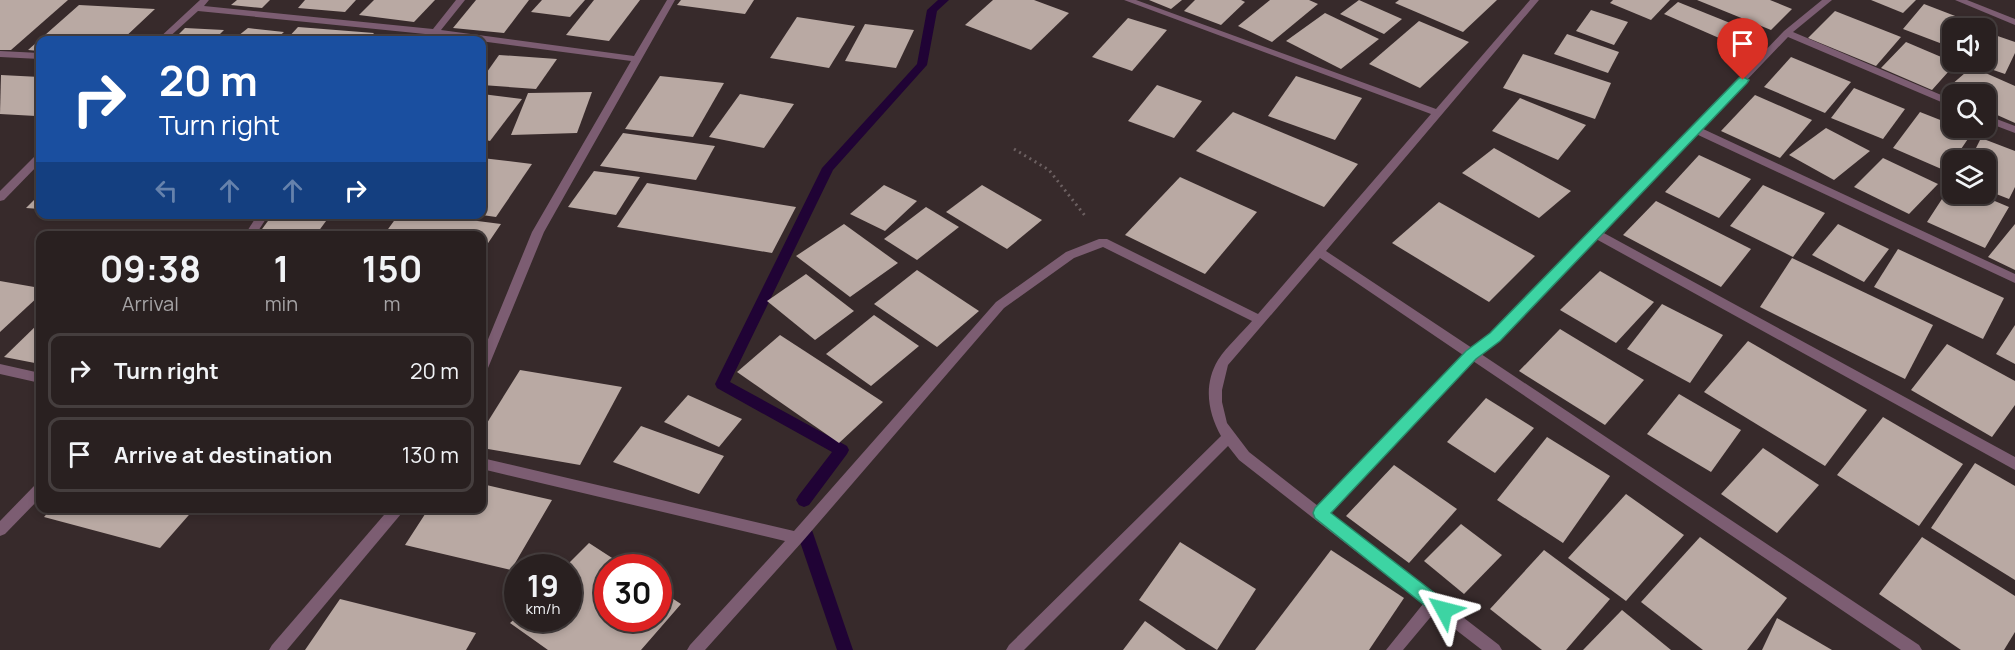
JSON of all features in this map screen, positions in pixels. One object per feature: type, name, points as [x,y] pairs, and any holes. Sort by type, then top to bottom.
[{"type":"street","points":[[165,36],[205,0]]},
{"type":"street","points":[[435,32],[461,0]]},
{"type":"street","points":[[486,358],[538,232],[671,0]]},
{"type":"street","points":[[1128,0],[1438,113]]},
{"type":"street","points":[[1320,513],[1471,355],[1495,337],[1787,33],[1828,0]]},
{"type":"street","points":[[1959,0],[2015,21]]},
{"type":"street","points":[[1494,650],[1244,456],[1228,438],[1217,420],[1214,402],[1216,382],[1223,363],[1531,1]]},
{"type":"street","points":[[196,8],[465,36]]},
{"type":"street","points":[[402,36],[408,29]]},
{"type":"street","points":[[1787,33],[1942,99]]},
{"type":"street","points":[[486,39],[637,59]]},
{"type":"street","points":[[0,54],[36,56]]},
{"type":"street","points":[[1996,122],[2015,130]]},
{"type":"street","points":[[1696,130],[2015,279]]},
{"type":"street","points":[[0,197],[36,161]]},
{"type":"street","points":[[1595,232],[2015,464]]},
{"type":"street","points":[[695,650],[797,538],[1000,305],[1070,255],[1103,242],[1260,320]]},
{"type":"street","points":[[1319,252],[1914,650]]},
{"type":"street","points":[[0,369],[36,377]]},
{"type":"street","points":[[1014,650],[1228,438]]},
{"type":"street","points":[[486,465],[797,538]]},
{"type":"street","points":[[0,530],[36,493]]},
{"type":"street","points":[[277,650],[395,513]]},
{"type":"street","points":[[1394,650],[1434,602]]},
{"type":"path","points":[[1014,149],[1049,170],[1076,202],[1103,242]]},
{"type":"building","points":[[0,0],[68,0],[11,50],[0,50]]},
{"type":"building","points":[[237,0],[270,0],[262,8],[231,5]]},
{"type":"building","points":[[305,0],[356,0],[345,12],[298,8]]},
{"type":"building","points":[[374,0],[435,0],[414,22],[359,15]]},
{"type":"building","points":[[476,0],[529,0],[504,33],[453,28]]},
{"type":"building","points":[[542,0],[585,0],[570,17],[531,12]]},
{"type":"building","points":[[594,0],[640,0],[609,41],[566,35]]},
{"type":"building","points":[[681,0],[754,0],[745,14],[677,5]]},
{"type":"building","points":[[993,0],[1034,0],[1069,13],[1031,50],[965,25]]},
{"type":"building","points":[[1149,0],[1182,0],[1171,9]]},
{"type":"building","points":[[1195,0],[1241,0],[1245,2],[1221,25],[1184,11]]},
{"type":"building","points":[[1270,0],[1309,0],[1318,4],[1272,42],[1238,26]]},
{"type":"building","points":[[1359,0],[1402,19],[1384,34],[1340,14]]},
{"type":"building","points":[[1399,0],[1497,0],[1463,32],[1395,3]]},
{"type":"building","points":[[1613,0],[1670,0],[1651,20],[1610,3]]},
{"type":"building","points":[[1697,0],[1770,0],[1792,9],[1771,30]]},
{"type":"building","points":[[1871,0],[1916,0],[1903,13]]},
{"type":"building","points":[[1678,2],[1740,27],[1726,41],[1664,14]]},
{"type":"building","points":[[1924,4],[1960,18],[1942,18],[1942,44],[1903,29]]},
{"type":"building","points":[[79,5],[155,9],[126,36],[44,36]]},
{"type":"building","points":[[1591,10],[1628,22],[1614,45],[1576,31]]},
{"type":"building","points":[[1835,11],[1901,37],[1876,66],[1808,38]]},
{"type":"building","points":[[1325,13],[1379,39],[1341,69],[1286,41]]},
{"type":"building","points":[[797,17],[855,26],[829,68],[770,58]]},
{"type":"building","points":[[1128,18],[1167,30],[1132,71],[1092,57]]},
{"type":"building","points":[[1419,21],[1469,42],[1420,88],[1369,64]]},
{"type":"building","points":[[865,24],[914,30],[896,68],[845,61]]},
{"type":"building","points":[[298,27],[374,33],[371,36],[290,36]]},
{"type":"building","points":[[185,28],[224,30],[218,36],[177,36]]},
{"type":"building","points":[[248,28],[284,32],[280,36],[238,36]]},
{"type":"building","points":[[1567,34],[1619,52],[1608,73],[1554,54]]},
{"type":"building","points":[[1996,35],[2015,42],[2015,53],[2005,74],[1996,71]]},
{"type":"building","points":[[1906,42],[1942,57],[1942,72],[1948,72],[1932,90],[1881,68]]},
{"type":"building","points":[[36,43],[36,51],[28,50]]},
{"type":"building","points":[[1523,54],[1611,83],[1595,119],[1503,88]]},
{"type":"building","points":[[499,55],[557,59],[536,89],[486,85],[486,73]]},
{"type":"building","points":[[1791,57],[1851,82],[1825,113],[1764,87]]},
{"type":"building","points":[[1966,72],[1983,72],[2015,86],[2015,123],[1996,114],[1996,84],[1952,84]]},
{"type":"building","points":[[1,75],[36,77],[36,116],[0,114]]},
{"type":"building","points":[[660,76],[724,83],[693,137],[625,129]]},
{"type":"building","points":[[1296,76],[1362,98],[1335,140],[1268,116]]},
{"type":"building","points":[[1157,85],[1202,101],[1174,138],[1128,121]]},
{"type":"building","points":[[1854,88],[1905,109],[1883,139],[1831,118]]},
{"type":"building","points":[[592,92],[577,133],[511,135],[528,93]]},
{"type":"building","points":[[486,94],[522,99],[490,141],[486,140]]},
{"type":"building","points":[[740,94],[794,104],[764,148],[709,137]]},
{"type":"building","points":[[1755,95],[1812,120],[1780,158],[1721,131]]},
{"type":"building","points":[[1520,98],[1586,125],[1558,160],[1492,131]]},
{"type":"building","points":[[1233,112],[1358,164],[1324,207],[1196,151]]},
{"type":"building","points":[[1920,112],[1942,121],[1942,138],[1969,138],[1960,150],[1942,150],[1942,169],[1893,148]]},
{"type":"building","points":[[1826,128],[1870,151],[1834,180],[1789,155]]},
{"type":"building","points":[[623,133],[715,146],[696,180],[600,166]]},
{"type":"building","points":[[1981,138],[2015,151],[2015,187],[2009,199],[1996,194],[1996,150],[1975,150]]},
{"type":"building","points":[[1494,148],[1571,191],[1539,218],[1462,173]]},
{"type":"building","points":[[1699,155],[1751,179],[1719,218],[1665,192]]},
{"type":"building","points":[[486,158],[532,164],[496,217],[486,216]]},
{"type":"building","points":[[1883,158],[1938,184],[1909,214],[1854,187]]},
{"type":"building","points":[[594,171],[640,177],[616,215],[568,207]]},
{"type":"building","points":[[1180,177],[1257,212],[1205,274],[1125,235]]},
{"type":"building","points":[[647,183],[796,207],[772,253],[617,227]]},
{"type":"building","points":[[884,185],[917,201],[885,231],[850,214]]},
{"type":"building","points":[[982,185],[1042,220],[1007,249],[946,212]]},
{"type":"building","points":[[1763,185],[1825,213],[1793,257],[1730,226]]},
{"type":"building","points":[[36,198],[36,209],[26,208]]},
{"type":"building","points":[[1942,199],[1942,204],[1996,204],[1996,202],[2009,207],[1985,248],[1927,222]]},
{"type":"building","points":[[1656,201],[1751,249],[1721,287],[1623,235]]},
{"type":"building","points":[[1439,202],[1535,256],[1489,302],[1392,243]]},
{"type":"building","points":[[926,207],[959,227],[917,260],[884,239]]},
{"type":"building","points":[[269,219],[328,219],[319,231],[261,231]]},
{"type":"building","points":[[395,219],[462,219],[501,224],[486,246],[486,231],[387,231]]},
{"type":"building","points":[[844,224],[898,263],[850,297],[796,256]]},
{"type":"building","points":[[1838,224],[1889,249],[1864,282],[1812,255]]},
{"type":"building","points":[[2015,224],[2015,270],[1988,257]]},
{"type":"building","points":[[1898,249],[2004,298],[1983,339],[1874,287]]},
{"type":"building","points":[[1792,258],[1933,325],[1905,379],[1760,307]]},
{"type":"building","points":[[917,270],[979,311],[937,347],[874,304]]},
{"type":"building","points":[[1600,271],[1654,302],[1616,343],[1560,310]]},
{"type":"building","points":[[806,274],[854,311],[815,340],[767,301]]},
{"type":"building","points":[[0,281],[36,287],[36,299],[0,332]]},
{"type":"building","points":[[1662,304],[1723,335],[1690,383],[1627,349]]},
{"type":"building","points":[[874,315],[919,346],[871,386],[826,354]]},
{"type":"building","points":[[2015,325],[2015,364],[1996,354]]},
{"type":"building","points":[[36,326],[36,363],[4,357]]},
{"type":"building","points":[[1560,329],[1644,380],[1605,425],[1519,371]]},
{"type":"building","points":[[780,335],[883,402],[839,443],[737,372]]},
{"type":"building","points":[[1748,341],[1867,410],[1825,466],[1704,392]]},
{"type":"building","points":[[1947,344],[2015,381],[2015,405],[1992,437],[1911,390]]},
{"type":"building","points":[[520,370],[622,387],[580,465],[486,449],[486,425]]},
{"type":"building","points":[[1679,394],[1741,430],[1711,472],[1647,434]]},
{"type":"building","points":[[688,395],[742,419],[719,447],[664,422]]},
{"type":"building","points":[[1486,398],[1534,428],[1495,473],[1447,442]]},
{"type":"building","points":[[1883,417],[1963,464],[1919,526],[1837,475]]},
{"type":"building","points":[[641,426],[724,456],[699,494],[613,462]]},
{"type":"building","points":[[1547,437],[1610,476],[1563,543],[1497,500]]},
{"type":"building","points":[[1763,448],[1819,485],[1777,533],[1721,494]]},
{"type":"building","points":[[1975,463],[2015,486],[2015,580],[1931,528]]},
{"type":"building","points":[[1394,465],[1457,509],[1409,563],[1346,516]]},
{"type":"building","points":[[486,485],[552,500],[520,554],[504,554],[504,568],[405,545],[426,513],[486,513]]},
{"type":"building","points":[[1626,494],[1684,535],[1626,601],[1568,558]]},
{"type":"building","points":[[48,513],[191,513],[160,548],[44,517]]},
{"type":"building","points":[[1461,524],[1502,555],[1464,594],[1424,561]]},
{"type":"building","points":[[1700,537],[1787,598],[1747,650],[1703,650],[1641,602]]},
{"type":"building","points":[[1922,537],[2015,596],[2015,632],[2004,650],[1961,650],[1879,594]]},
{"type":"building","points":[[1180,542],[1256,589],[1217,650],[1139,600]]},
{"type":"building","points":[[589,543],[606,554],[594,554],[594,632],[657,632],[641,650],[548,650],[523,632],[582,632],[582,554],[578,554]]},
{"type":"building","points":[[1331,550],[1404,598],[1369,650],[1255,650]]},
{"type":"building","points":[[1544,550],[1610,599],[1566,650],[1542,650],[1490,609]]},
{"type":"building","points":[[672,598],[681,604],[672,614]]},
{"type":"building","points":[[340,599],[476,633],[466,650],[305,650]]},
{"type":"building","points":[[1622,610],[1671,650],[1583,650]]},
{"type":"building","points":[[1777,618],[1832,650],[1762,650]]},
{"type":"building","points":[[1145,621],[1186,650],[1123,650]]},
{"type":"waterway","points":[[804,500],[842,450],[722,384],[828,168],[922,65],[932,10],[944,0]]},
{"type":"waterway","points":[[805,533],[845,650]]},
{"type":"route","points":[[1444,610],[1320,513],[1471,355],[1495,337],[1743,80]]}]
